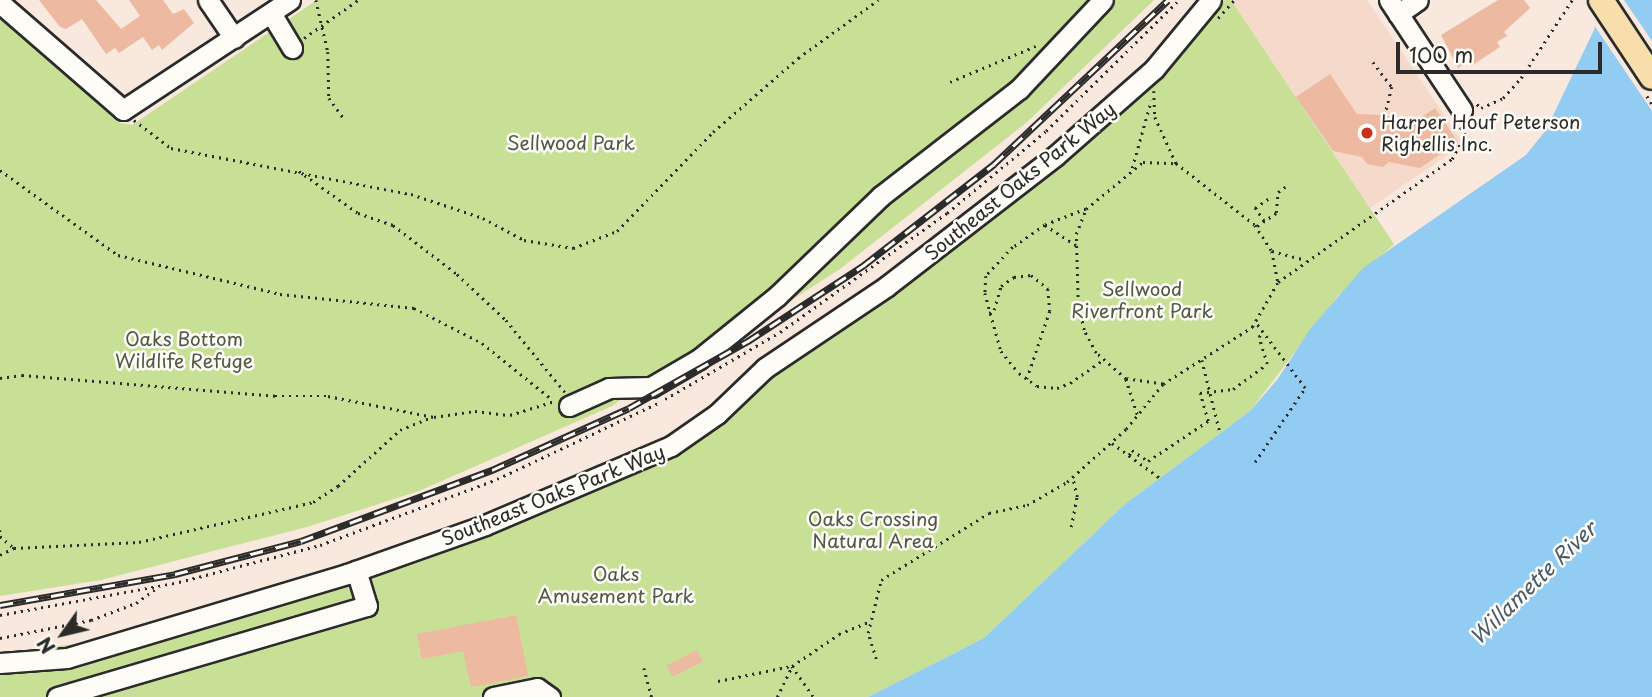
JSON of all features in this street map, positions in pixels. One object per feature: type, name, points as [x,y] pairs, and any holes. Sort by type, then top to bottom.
[{"type":"main road","points":[[1601,0],[1652,77]]},
{"type":"street","points":[[208,0],[234,38]]},
{"type":"street","points":[[0,3],[122,110],[290,0]]},
{"type":"street","points":[[562,403],[609,388],[651,387],[699,359],[777,296],[881,196],[1019,89],[1103,0]]},
{"type":"street","name":"Southeast Oaks Park Way","points":[[0,663],[67,658],[356,571],[485,526],[678,442],[717,414],[765,368],[887,286],[1055,156],[1154,69],[1211,0]]},
{"type":"street","points":[[1418,0],[1393,7],[1467,106]]},
{"type":"street","points":[[271,13],[292,48]]},
{"type":"street","points":[[57,697],[368,606],[356,571]]},
{"type":"street","points":[[493,697],[537,688],[550,697]]},
{"type":"path","points":[[316,0],[319,25],[328,52],[329,97],[344,120]]},
{"type":"path","points":[[292,48],[319,25],[358,0]]},
{"type":"path","points":[[122,110],[171,148],[296,169],[435,200],[540,245],[559,249],[587,245],[617,231],[741,107],[878,0]]},
{"type":"path","points":[[1214,21],[1234,0]]},
{"type":"path","points":[[1467,106],[1481,108],[1503,98],[1521,78],[1572,0]]},
{"type":"path","points":[[950,82],[1040,44]]},
{"type":"path","points":[[1373,62],[1392,88],[1385,115]]},
{"type":"path","points":[[1132,168],[1154,90]]},
{"type":"path","points":[[1151,100],[1176,163]]},
{"type":"path","points":[[876,659],[868,642],[869,622],[881,580],[989,513],[1027,505],[1073,478],[1138,416],[1163,384],[1255,322],[1278,282],[1452,159],[1465,135]]},
{"type":"path","points":[[1103,360],[1057,388],[1027,379],[1001,351],[989,313],[986,276],[1013,247],[1045,226],[1086,209],[1132,168],[1152,159],[1176,163],[1256,227],[1272,251],[1278,282]]},
{"type":"path","points":[[296,169],[358,213],[393,225],[457,274],[529,347],[566,395],[562,403]]},
{"type":"path","points":[[0,170],[118,255],[280,293],[414,308],[482,342],[562,403]]},
{"type":"path","points":[[1256,227],[1276,213],[1278,192],[1285,187]]},
{"type":"path","points":[[1264,221],[1255,208],[1268,199]]},
{"type":"path","points":[[1086,209],[1077,246],[1080,317],[1090,343],[1103,360],[1126,379],[1163,384]]},
{"type":"path","points":[[1045,226],[1077,246]]},
{"type":"path","points":[[1272,251],[1307,260]]},
{"type":"path","points":[[989,313],[994,310],[1001,286],[1014,277],[1031,275],[1048,289],[1050,311],[1027,379]]},
{"type":"path","points":[[1255,322],[1305,388],[1255,462]]},
{"type":"path","points":[[1129,455],[1132,450],[1148,461],[1208,421],[1200,393],[1233,389],[1268,364],[1259,340],[1262,331]]},
{"type":"path","points":[[1202,360],[1220,432]]},
{"type":"path","points":[[0,378],[22,375],[275,396],[328,396],[434,417]]},
{"type":"path","points":[[1126,379],[1138,416]]},
{"type":"path","points":[[0,555],[14,548],[139,542],[313,502],[338,486],[400,430],[434,417],[475,411],[510,415],[562,403]]},
{"type":"path","points":[[1112,443],[1160,478]]},
{"type":"path","points":[[1071,527],[1077,497],[1073,478]]},
{"type":"path","points":[[0,530],[0,543]]},
{"type":"path","points":[[0,536],[14,548]]},
{"type":"path","points":[[0,615],[179,582]]},
{"type":"path","points":[[0,638],[90,620],[136,603],[157,587]]},
{"type":"path","points":[[718,681],[792,666],[839,634],[869,622]]},
{"type":"path","points":[[777,697],[792,666]]},
{"type":"path","points":[[792,666],[814,697]]},
{"type":"path","points":[[645,668],[652,697]]},
{"type":"shaded area","points":[[1231,0],[1367,0],[1461,140],[1455,150],[1370,208]]},
{"type":"green space","points":[[317,0],[1154,0],[1026,123],[840,269],[748,328],[769,298],[650,382],[616,380],[557,410],[569,411],[609,394],[630,393],[612,406],[419,491],[307,527],[101,580],[0,596],[0,15],[120,123],[132,125]]},
{"type":"green space","points":[[1225,0],[1231,0],[1394,244],[1337,297],[1250,411],[1125,504],[984,638],[868,697],[0,697],[0,654],[97,641],[383,554],[450,530],[733,409],[794,358],[892,294],[1068,161],[1162,76]]},
{"type":"water","name":"Willamette River","points":[[1601,0],[1652,0],[1652,697],[868,697],[984,638],[1125,504],[1250,411],[1277,380],[1311,328],[1363,268],[1526,155],[1546,130],[1594,30]]},
{"type":"pier","points":[[1598,0],[1624,0],[1652,41],[1652,111],[1592,22]]},
{"type":"building","points":[[39,0],[96,0],[121,29],[140,16],[129,0],[163,0],[173,14],[184,9],[194,23],[162,50],[159,45],[152,50],[143,37],[119,53],[115,48],[106,54],[82,19],[66,29],[60,27]]},
{"type":"building","points":[[1498,0],[1524,0],[1530,8],[1504,32],[1507,36],[1497,42],[1500,47],[1471,66],[1468,62],[1458,68],[1441,35]]},
{"type":"building","points":[[1330,74],[1357,114],[1385,115],[1411,124],[1435,108],[1458,142],[1420,168],[1389,162],[1383,167],[1367,164],[1362,157],[1333,151],[1296,97]]},
{"type":"building","points":[[516,615],[528,676],[471,687],[463,651],[422,659],[417,634]]},
{"type":"building","points":[[697,650],[703,662],[673,677],[667,665]]},
{"type":"railway","points":[[0,605],[175,574],[301,541],[492,470],[629,408],[748,341],[864,265],[994,164],[1168,0]]},
{"type":"place","name":"Harper Houf Peterson Righellis Inc.","points":[[1367,133]]},
{"type":"park label","name":"Sellwood Park","points":[[571,143]]},
{"type":"park label","name":"Sellwood Riverfront Park","points":[[1142,300]]},
{"type":"park label","name":"Oaks Bottom Wildlife Refuge","points":[[184,350]]},
{"type":"park label","name":"Oaks Crossing Natural Area","points":[[873,530]]},
{"type":"park label","name":"Oaks Amusement Park","points":[[616,585]]}]
